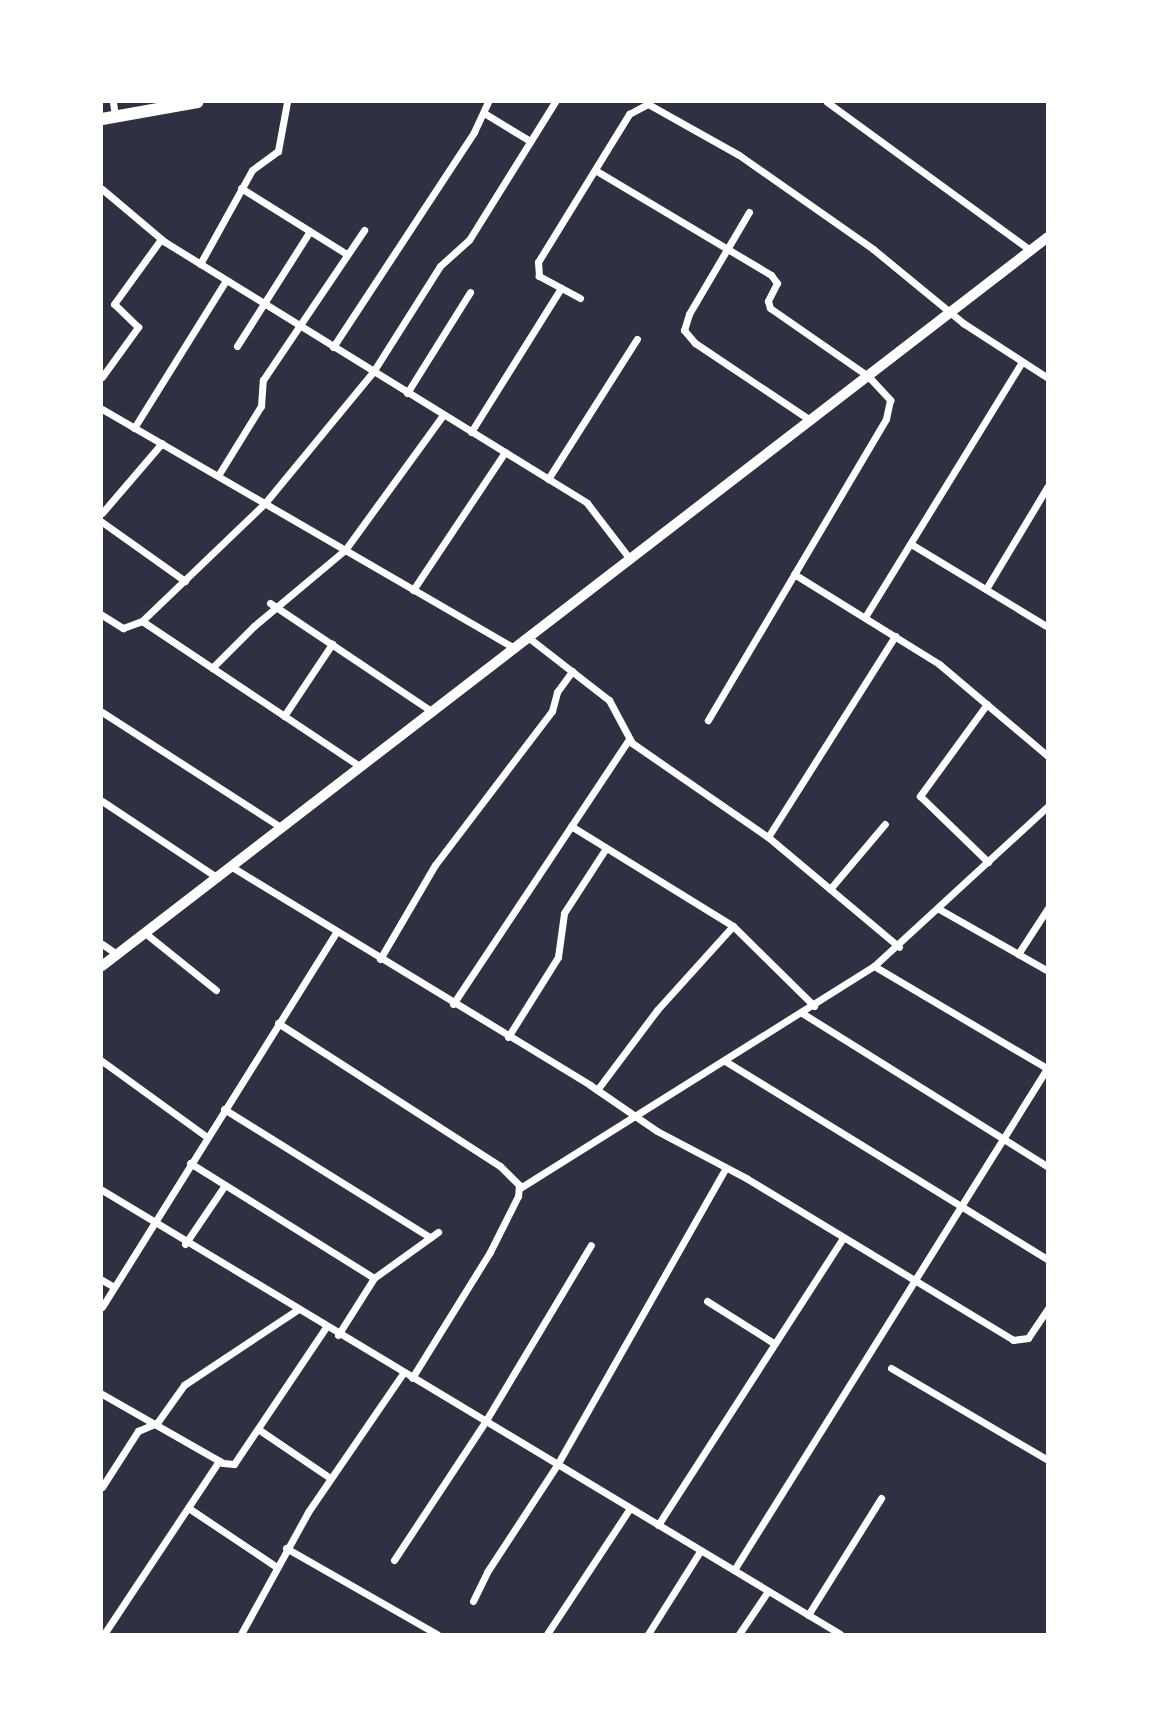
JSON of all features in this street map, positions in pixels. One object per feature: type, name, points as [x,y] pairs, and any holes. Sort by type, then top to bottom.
[{"type":"main road","points":[[102,119],[197,102]]},
{"type":"street","points":[[113,102],[116,117]]},
{"type":"street","points":[[200,264],[254,167],[278,151],[287,102]]},
{"type":"street","points":[[333,347],[484,113],[488,102]]},
{"type":"street","points":[[102,615],[123,628],[142,621],[265,503],[373,372],[440,266],[469,240],[555,102]]},
{"type":"street","points":[[827,102],[1030,250]]},
{"type":"street","points":[[580,298],[539,276],[538,262],[634,110],[643,104],[660,107],[800,197],[951,312],[1048,378]]},
{"type":"street","points":[[484,113],[530,141]]},
{"type":"street","points":[[595,170],[776,279],[767,303],[770,308],[868,376],[890,400],[889,411],[708,720]]},
{"type":"street","points":[[240,188],[345,253]]},
{"type":"street","points":[[102,189],[161,239],[505,452],[599,514],[630,559]]},
{"type":"street","points":[[749,212],[686,320],[685,333],[810,420]]},
{"type":"street","points":[[219,474],[261,406],[263,380],[345,253],[364,230]]},
{"type":"street","points":[[237,346],[310,231]]},
{"type":"street","points":[[102,966],[1048,237]]},
{"type":"street","points":[[102,377],[138,327],[114,304],[161,239]]},
{"type":"street","points":[[134,428],[226,280]]},
{"type":"street","points":[[471,432],[561,288]]},
{"type":"street","points":[[407,393],[470,292]]},
{"type":"street","points":[[548,479],[637,340]]},
{"type":"street","points":[[865,617],[1022,362]]},
{"type":"street","points":[[102,409],[219,474],[515,648]]},
{"type":"street","points":[[212,668],[254,626],[278,609],[345,550],[443,415]]},
{"type":"street","points":[[102,513],[162,443]]},
{"type":"street","points":[[413,590],[505,452]]},
{"type":"street","points":[[986,589],[1048,486]]},
{"type":"street","points":[[102,522],[185,581]]},
{"type":"street","points":[[911,544],[1048,628]]},
{"type":"street","points":[[794,574],[895,636],[987,704],[1048,756]]},
{"type":"street","points":[[270,603],[433,712]]},
{"type":"street","points":[[142,621],[361,767]]},
{"type":"street","points":[[768,838],[895,636]]},
{"type":"street","points":[[529,638],[608,700],[629,739],[768,838],[899,947]]},
{"type":"street","points":[[284,716],[332,645]]},
{"type":"street","points":[[380,959],[436,865],[552,711],[557,692],[572,671]]},
{"type":"street","points":[[987,704],[919,796],[988,862]]},
{"type":"street","points":[[102,712],[282,828]]},
{"type":"street","points":[[453,1004],[629,739]]},
{"type":"street","points":[[102,801],[218,878]]},
{"type":"street","points":[[412,1378],[490,1252],[520,1188],[874,966],[899,947],[1048,806]]},
{"type":"street","points":[[830,889],[886,824]]},
{"type":"street","points":[[571,826],[733,926],[814,1006]]},
{"type":"street","points":[[508,1037],[558,957],[564,913],[606,848]]},
{"type":"street","points":[[232,867],[597,1090],[634,1117],[726,1168],[1016,1341],[1028,1338],[1048,1308]]},
{"type":"street","points":[[1018,954],[1048,908]]},
{"type":"street","points":[[939,909],[1048,971]]},
{"type":"street","points":[[597,1090],[657,1010],[733,926]]},
{"type":"street","points":[[102,1307],[336,932]]},
{"type":"street","points":[[145,933],[216,990]]},
{"type":"street","points":[[102,944],[117,954]]},
{"type":"street","points":[[734,1570],[1047,1068],[874,966]]},
{"type":"street","points":[[802,1013],[1048,1167]]},
{"type":"street","points":[[278,1023],[500,1166],[520,1188]]},
{"type":"street","points":[[725,1061],[1048,1260]]},
{"type":"street","points":[[102,1062],[207,1137]]},
{"type":"street","points":[[224,1109],[430,1237]]},
{"type":"street","points":[[190,1163],[374,1278]]},
{"type":"street","points":[[473,1601],[487,1572],[557,1465],[726,1168]]},
{"type":"street","points":[[185,1244],[225,1185]]},
{"type":"street","points":[[102,1190],[185,1244],[840,1634]]},
{"type":"street","points":[[338,1335],[374,1278],[438,1232]]},
{"type":"street","points":[[658,1525],[843,1238]]},
{"type":"street","points":[[394,1560],[485,1422],[591,1245]]},
{"type":"street","points":[[102,1280],[114,1287]]},
{"type":"street","points":[[707,1301],[775,1344]]},
{"type":"street","points":[[102,1487],[138,1431],[153,1425],[194,1376],[297,1310]]},
{"type":"street","points":[[102,1394],[219,1461],[237,1462],[326,1328]]},
{"type":"street","points":[[891,1368],[1048,1460]]},
{"type":"street","points":[[251,1634],[242,1631],[275,1566],[330,1478],[403,1373]]},
{"type":"street","points":[[258,1429],[330,1478]]},
{"type":"street","points":[[104,1634],[190,1509],[219,1461]]},
{"type":"street","points":[[808,1615],[881,1498]]},
{"type":"street","points":[[547,1634],[630,1508]]},
{"type":"street","points":[[190,1509],[275,1566]]},
{"type":"street","points":[[286,1548],[437,1634]]},
{"type":"street","points":[[648,1634],[701,1550]]},
{"type":"street","points":[[739,1634],[768,1591]]}]
